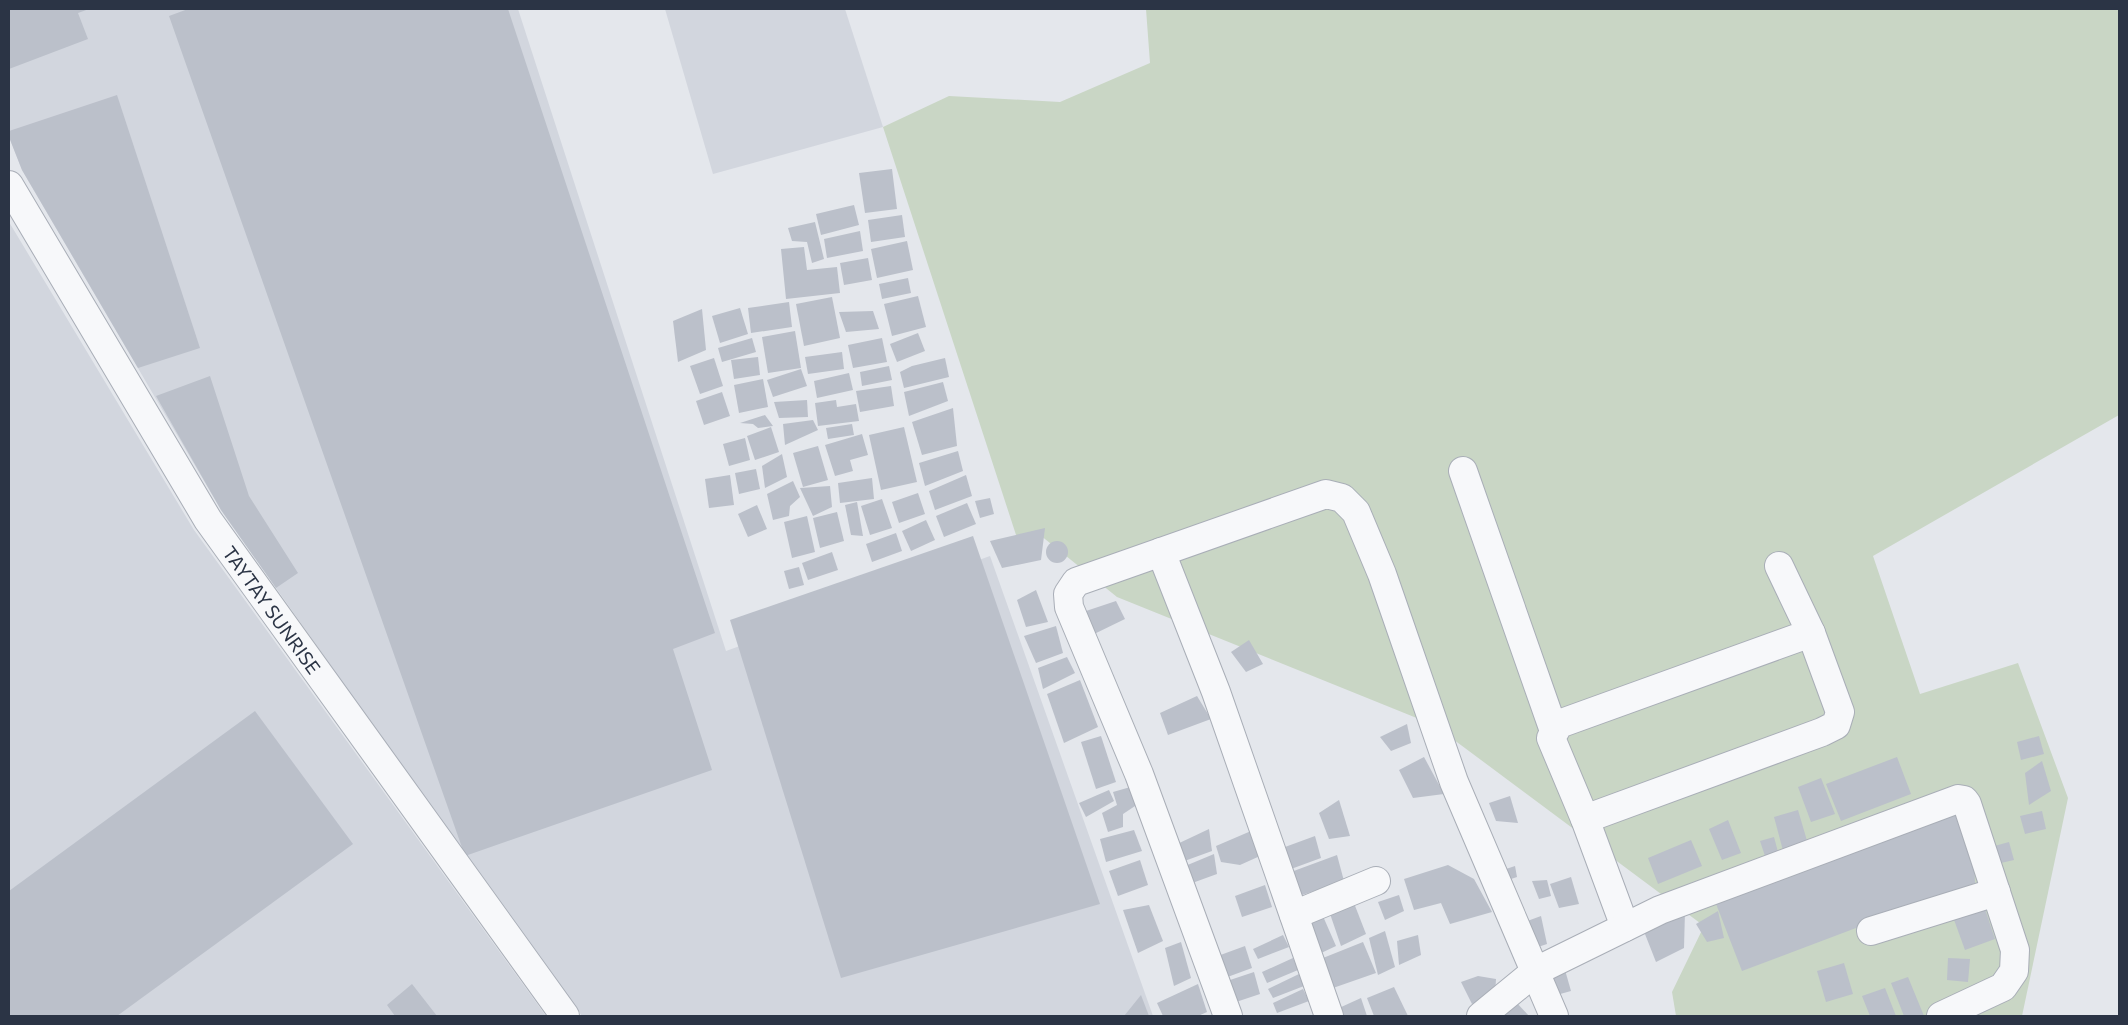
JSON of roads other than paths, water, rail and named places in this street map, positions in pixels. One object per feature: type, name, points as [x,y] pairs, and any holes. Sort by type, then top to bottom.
[{"type":"street","name":"TAYTAY SUNRISE","points":[[9,185],[208,520],[565,1016]]},
{"type":"street","points":[[1463,471],[1554,731]]},
{"type":"street","points":[[1228,1016],[1139,774],[1070,607],[1068,594],[1076,582],[1326,494],[1342,498],[1356,512],[1382,574],[1454,782],[1536,970],[1554,1016]]},
{"type":"street","points":[[1161,552],[1216,692],[1329,1016]]},
{"type":"street","points":[[1585,819],[1822,732],[1836,725],[1840,712],[1811,633],[1778,566]]},
{"type":"street","points":[[1626,927],[1552,738],[1554,731],[1559,724],[1811,633]]},
{"type":"street","points":[[1481,1016],[1536,970],[1660,910],[1958,799],[1967,804],[2015,950],[2014,971],[2003,987],[1941,1016]]},
{"type":"street","points":[[1294,915],[1376,881]]},
{"type":"street","points":[[1871,930],[1996,892]]}]
